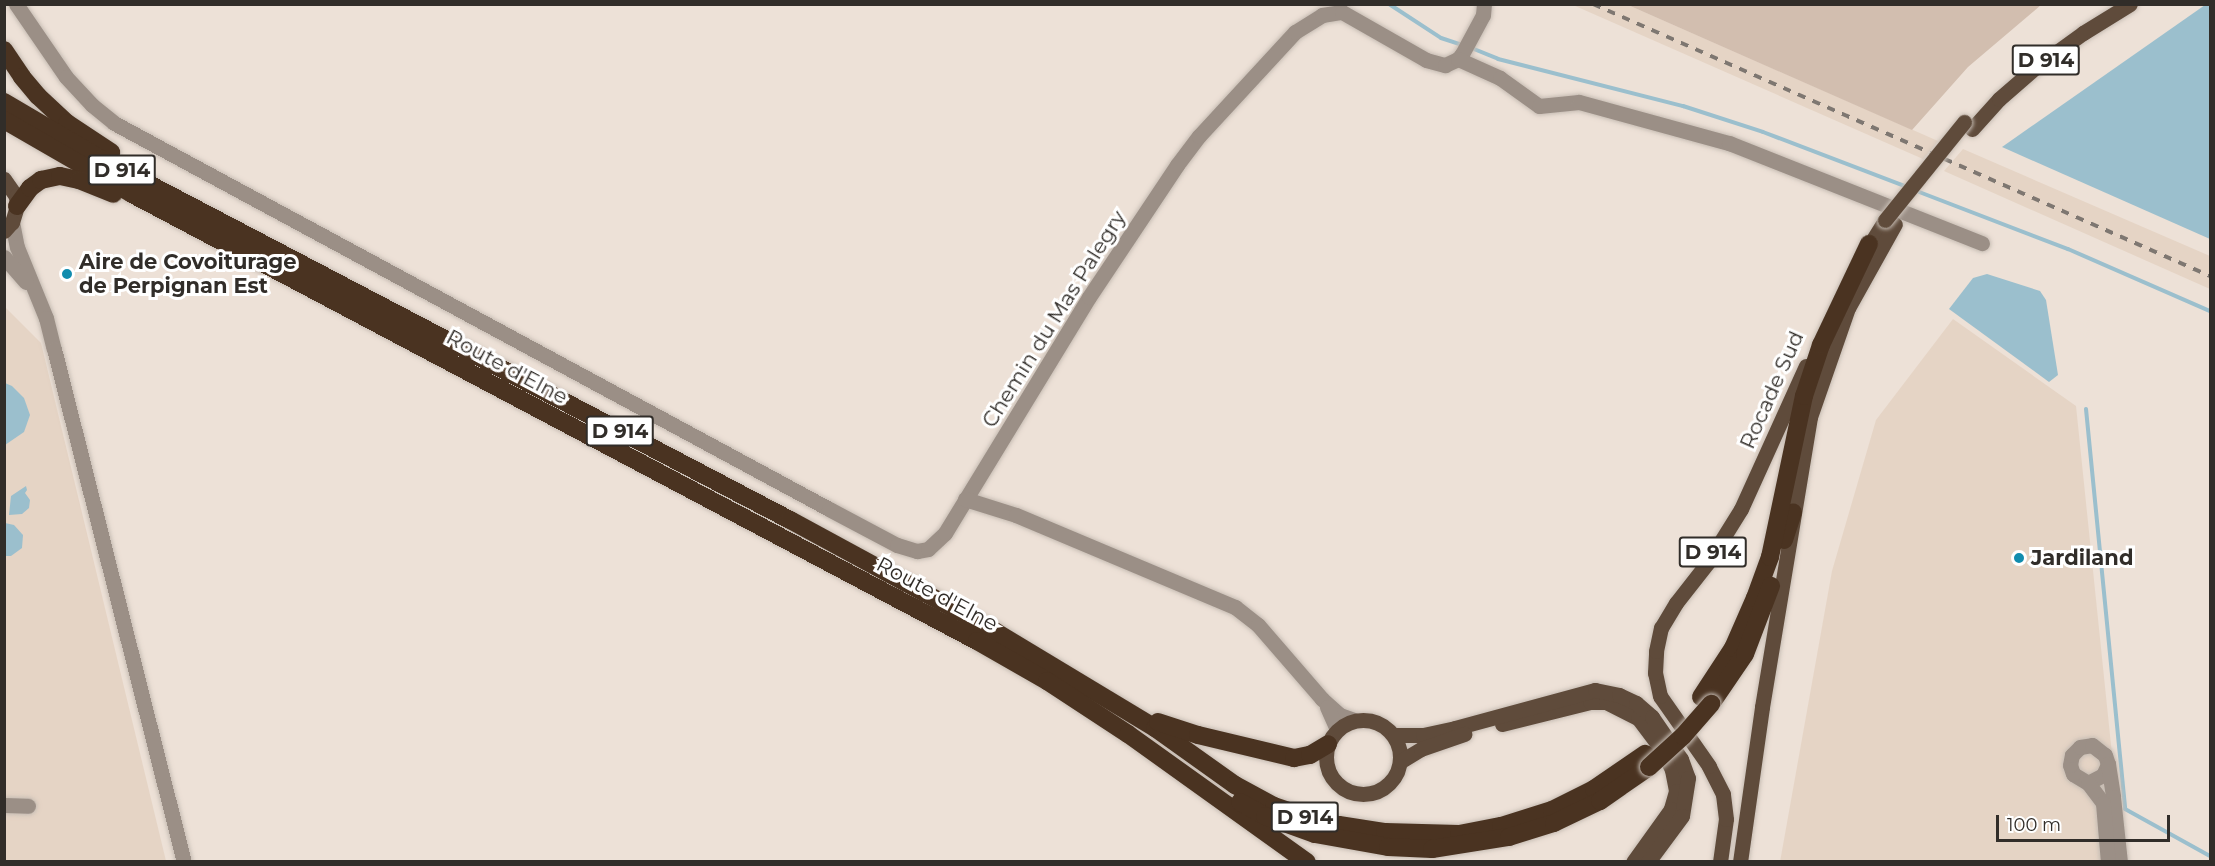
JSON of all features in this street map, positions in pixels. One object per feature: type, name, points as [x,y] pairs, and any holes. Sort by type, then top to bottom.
[{"type":"highway","points":[[4,50],[22,77],[67,123],[243,233]]},
{"type":"highway","name":"Route d'Elne","points":[[4,102],[101,159],[790,520],[996,632]]},
{"type":"highway","name":"Route d'Elne","points":[[4,120],[132,194],[977,641],[1047,681],[1172,766]]},
{"type":"highway","points":[[11,220],[30,188],[41,180],[60,176],[79,180],[119,197],[353,320],[490,383]]},
{"type":"highway","name":"D 914","points":[[1706,700],[1734,648],[1770,557],[1807,386],[1821,345],[1869,244]]},
{"type":"highway","name":"D 914","points":[[1172,766],[1265,816],[1314,834],[1388,847],[1432,849],[1509,837],[1554,823],[1600,801],[1647,761],[1675,728],[1706,700],[1745,654],[1764,608],[1792,512]]},
{"type":"highway","points":[[996,632],[1023,642],[1165,726],[1294,758],[1310,755],[1332,737]]},
{"type":"highway","name":"D 914","points":[[996,632],[1155,728],[1235,785],[1274,806],[1305,817],[1339,825],[1423,834],[1459,834],[1501,826],[1551,810],[1647,761]]},
{"type":"highway","points":[[1172,766],[1307,861]]},
{"type":"main road","name":"Rocade Sud","points":[[1720,861],[1726,819],[1723,795],[1709,766],[1660,696],[1655,673],[1656,651],[1661,628],[1741,509],[1832,308],[1869,244],[1890,222],[1968,126],[2032,61],[2079,26],[2114,4]]},
{"type":"main road","name":"Rocade Sud","points":[[1968,126],[2036,67],[2083,33],[2130,4]]},
{"type":"main road","points":[[4,179],[16,196],[11,220]]},
{"type":"main road","name":"Rocade Sud","points":[[1740,861],[1792,512],[1810,417],[1822,377],[1848,308],[1890,222]]},
{"type":"main road","points":[[1395,735],[1400,748],[1401,761],[1396,775],[1389,784],[1377,792],[1356,793],[1339,785],[1328,769],[1332,737],[1354,720],[1368,719],[1395,735],[1423,735],[1455,728],[1556,698],[1595,690],[1619,695],[1636,703],[1652,717],[1681,759],[1688,778],[1682,816],[1648,861]]},
{"type":"main road","points":[[1401,761],[1421,749],[1460,735],[1590,702],[1606,702],[1623,708],[1638,718],[1652,733],[1672,770],[1676,791],[1671,809],[1633,861]]},
{"type":"street","name":"Chemin du Mas Palegry","points":[[16,4],[66,77],[92,105],[114,123],[897,545],[917,551],[928,549],[945,533],[1089,297],[1177,165],[1199,136],[1295,32],[1322,15],[1342,12],[1426,60],[1445,65],[1460,57]]},
{"type":"street","points":[[1484,4],[1483,15],[1460,57],[1500,78],[1539,106],[1579,102],[1729,142],[1982,243]]},
{"type":"street","points":[[11,220],[17,247],[39,300],[54,349],[184,861]]},
{"type":"street","points":[[4,257],[39,300]]},
{"type":"street","points":[[965,499],[1016,515],[1235,607],[1258,625],[1322,699],[1340,715],[1354,720]]},
{"type":"street","points":[[1322,699],[1332,737]]},
{"type":"street","points":[[2108,861],[2103,803],[2088,783],[2073,774],[2070,765],[2072,755],[2080,747],[2092,746],[2100,749],[2108,764],[2120,861]]},
{"type":"street","points":[[2088,783],[2103,775],[2108,764]]},
{"type":"street","points":[[4,805],[28,806]]},
{"type":"shaded area","points":[[1573,5],[1628,5],[1938,141],[1923,159]]},
{"type":"shaded area","points":[[1628,5],[2041,5],[1968,67],[1912,130]]},
{"type":"shaded area","points":[[1963,149],[2210,256],[2210,289],[1944,171]]},
{"type":"shaded area","points":[[4,306],[41,343],[166,861],[5,861]]},
{"type":"shaded area","points":[[1953,319],[2076,406],[2123,861],[1780,862],[1832,571],[1876,420]]},
{"type":"water","points":[[2205,5],[2210,5],[2210,239],[2002,147]]},
{"type":"water","points":[[1987,274],[2040,291],[2046,300],[2058,375],[2049,382],[1949,309],[1973,278]]},
{"type":"water","points":[[5,383],[12,386],[24,398],[30,415],[24,432],[5,445]]},
{"type":"water","points":[[26,486],[25,493],[30,500],[29,508],[22,514],[9,515],[11,496]]},
{"type":"water","points":[[5,523],[14,525],[23,535],[22,548],[11,556],[5,556]]},
{"type":"waterway","points":[[1389,4],[1441,38],[1462,45]]},
{"type":"waterway","points":[[1469,47],[1498,59],[1683,106],[1763,132],[1907,187]]},
{"type":"waterway","points":[[1914,190],[2068,249],[2210,311]]},
{"type":"waterway","points":[[2086,409],[2125,809],[2210,856]]},
{"type":"railway","points":[[1593,4],[2210,276]]},
{"type":"place","name":"Aire de Covoiturage de Perpignan Est","points":[[67,274]]},
{"type":"place","name":"Jardiland","points":[[2019,558]]}]
